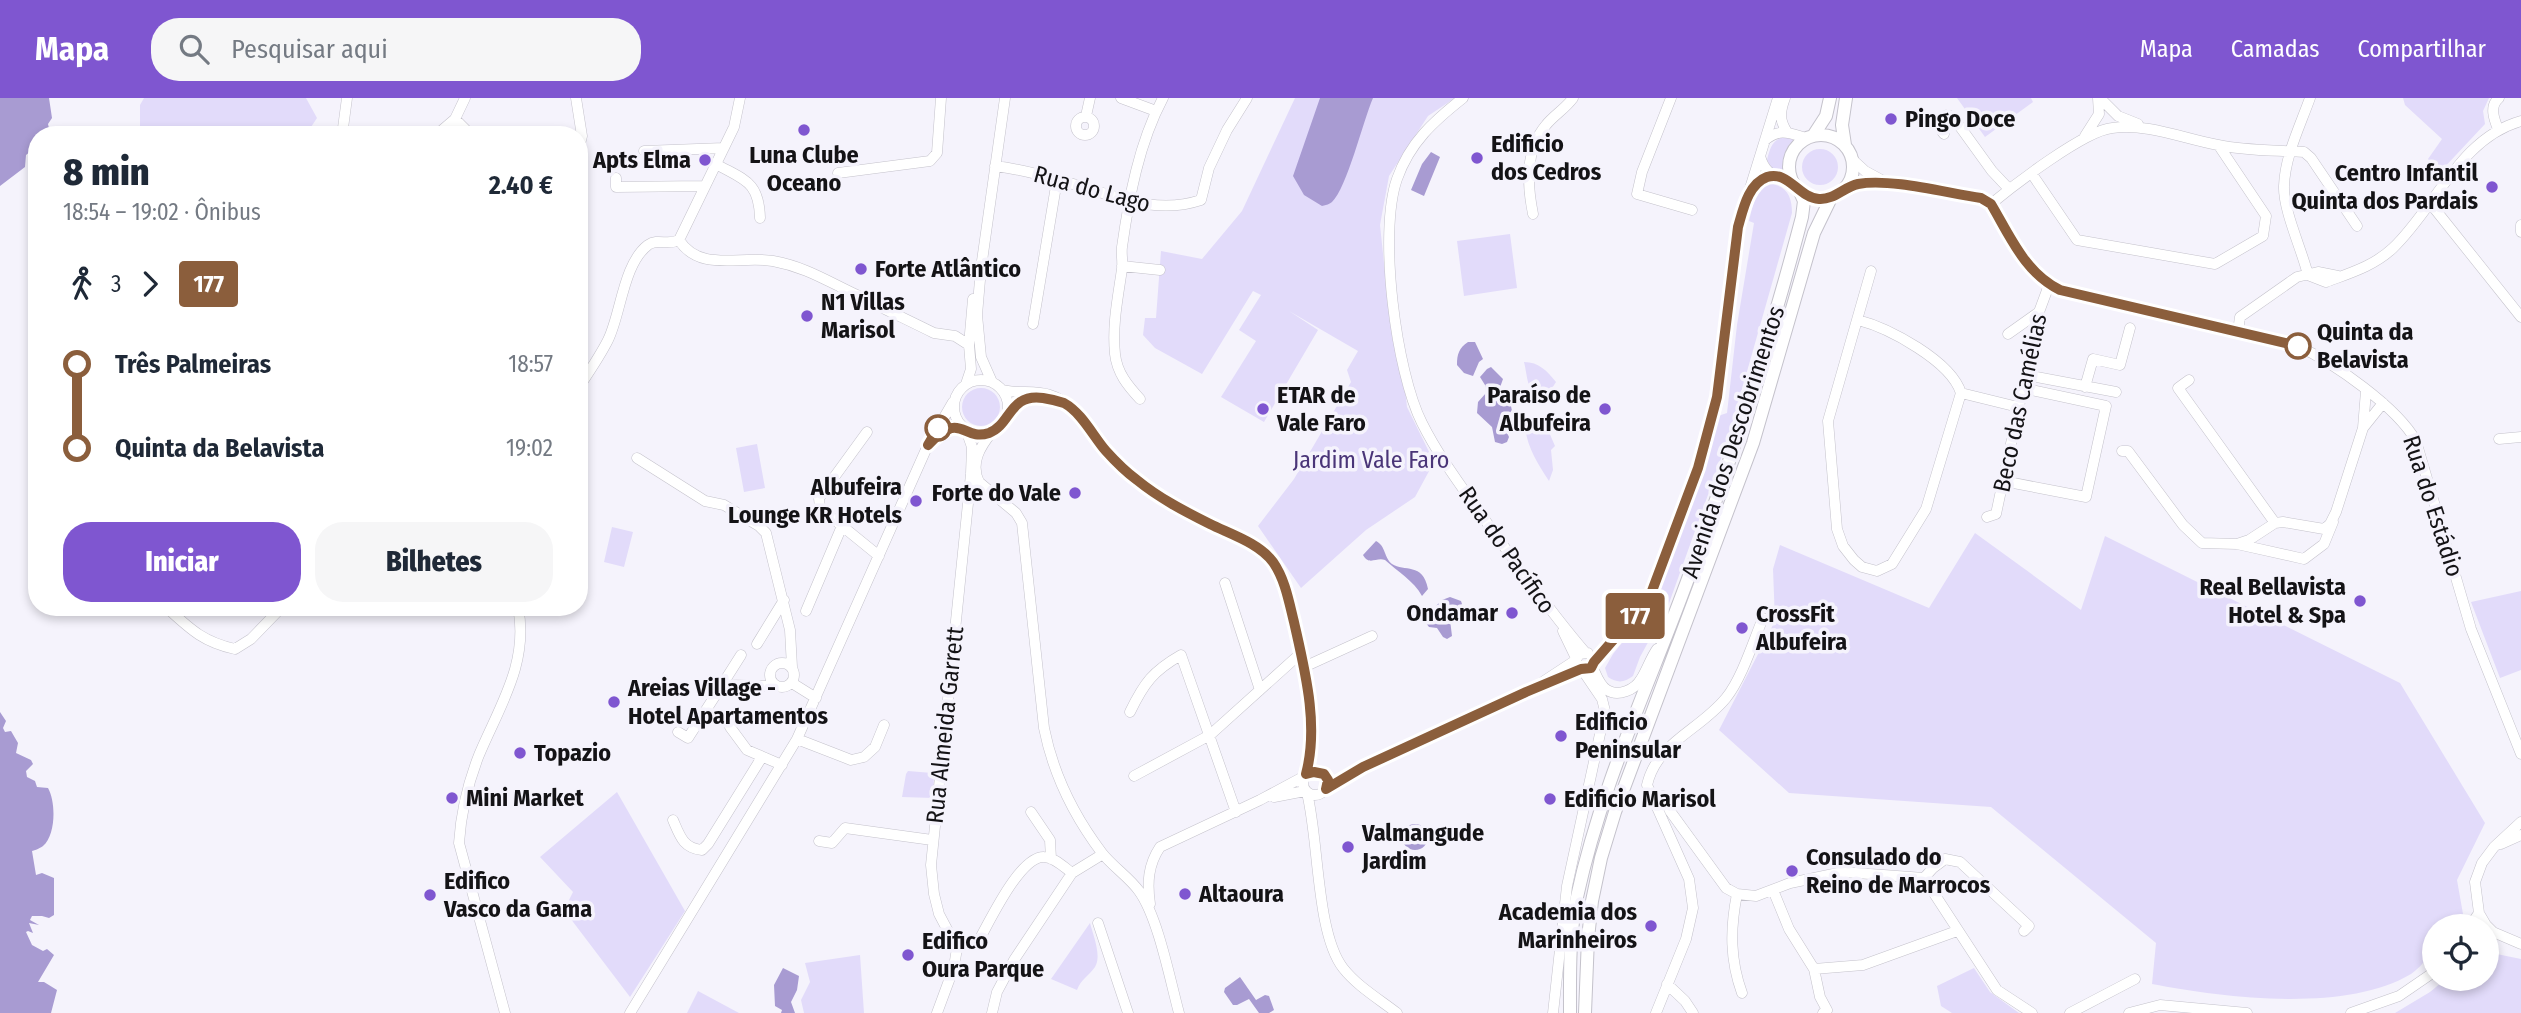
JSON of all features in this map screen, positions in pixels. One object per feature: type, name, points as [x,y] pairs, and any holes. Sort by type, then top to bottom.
[{"type":"main road","points":[[1830,98],[1826,116],[1794,150],[1789,161],[1789,174],[1797,189],[1815,199],[1837,194],[1848,185],[1853,173],[1853,160],[1845,145],[1842,125],[1846,98]]},
{"type":"main road","points":[[1809,137],[1827,135],[1845,145]]},
{"type":"main road","name":"Avenida dos Descobrimentos","points":[[1570,1013],[1570,956],[1577,899],[1591,839],[1605,792],[1688,577],[1757,377],[1802,217],[1804,201],[1797,189]]},
{"type":"main road","name":"Avenida dos Descobrimentos","points":[[1585,1013],[1592,901],[1615,812],[1753,443],[1814,233],[1837,194]]},
{"type":"street","points":[[343,126],[347,98]]},
{"type":"street","points":[[446,126],[455,118],[465,98]]},
{"type":"street","points":[[576,98],[580,126]]},
{"type":"street","points":[[588,373],[609,339],[618,305],[639,256],[656,242],[671,244],[679,240],[734,127],[740,98]]},
{"type":"street","points":[[838,173],[930,160],[937,153],[941,98]]},
{"type":"street","points":[[630,1013],[797,738],[928,445],[965,384],[971,369],[968,345],[971,312],[981,268],[1004,98]]},
{"type":"street","points":[[1086,116],[1090,98]]},
{"type":"street","points":[[1121,98],[1156,111]]},
{"type":"street","points":[[1140,399],[1124,382],[1115,355],[1116,295],[1130,202],[1143,149],[1163,98]]},
{"type":"street","name":"Rua do Lago","points":[[995,166],[1016,169],[1130,202],[1158,207],[1183,206],[1201,200],[1209,168],[1227,130],[1247,98]]},
{"type":"street","name":"Rua do Pacífico","points":[[1463,98],[1431,124],[1412,149],[1397,180],[1388,253],[1403,371],[1422,423],[1441,456],[1584,661]]},
{"type":"street","points":[[1532,214],[1528,174],[1532,149],[1545,126],[1573,98]]},
{"type":"street","points":[[1671,98],[1642,172],[1637,194],[1692,210]]},
{"type":"street","points":[[1260,800],[1306,792],[1323,792],[1357,770],[1526,692],[1584,661],[1622,630],[1649,599],[1698,468],[1708,433],[1717,397],[1738,227],[1778,98]]},
{"type":"street","points":[[1785,98],[1781,123],[1787,132]]},
{"type":"street","points":[[2099,98],[2118,116],[2148,129],[2247,150],[2304,152],[2311,158],[2357,226]]},
{"type":"street","points":[[2083,139],[2099,114],[2099,98]]},
{"type":"street","points":[[2308,275],[2289,216],[2284,188],[2291,151],[2310,98]]},
{"type":"street","points":[[2498,129],[2493,109],[2499,98]]},
{"type":"street","points":[[1944,134],[1940,129],[1941,121],[1947,115],[1953,117],[1992,171],[2009,189]]},
{"type":"street","points":[[455,118],[463,126]]},
{"type":"street","points":[[2238,331],[2240,317],[2297,277],[2318,272],[2342,276],[2375,261],[2391,250],[2472,151],[2498,129],[2521,121]]},
{"type":"street","points":[[1837,194],[1857,184],[1887,183],[1981,198],[1991,204],[2095,132],[2112,128],[2148,129]]},
{"type":"street","points":[[1765,140],[1778,131],[1809,137]]},
{"type":"street","points":[[2032,174],[2077,240],[2215,264],[2263,236],[2266,216],[2220,146]]},
{"type":"street","points":[[644,151],[724,148]]},
{"type":"street","points":[[1759,156],[1764,169],[1772,176]]},
{"type":"street","points":[[1853,160],[1865,171],[1887,183]]},
{"type":"street","points":[[716,164],[751,185],[760,201],[760,218]]},
{"type":"street","points":[[1747,196],[1763,178],[1772,176],[1784,178],[1797,189]]},
{"type":"street","points":[[616,178],[616,187],[704,186]]},
{"type":"street","points":[[1033,324],[1057,180]]},
{"type":"street","points":[[2430,203],[2521,317]]},
{"type":"street","name":"Rua do Estádio","points":[[1991,204],[2032,271],[2049,285],[2070,293],[2298,346],[2316,355],[2383,403],[2406,424],[2416,441],[2471,629],[2521,754]]},
{"type":"street","points":[[2521,225],[2521,232]]},
{"type":"street","points":[[679,240],[692,254],[708,260],[769,260],[800,266],[934,333],[955,336],[968,345]]},
{"type":"street","points":[[1122,266],[1160,270]]},
{"type":"street","points":[[981,268],[978,338],[984,368],[992,382]]},
{"type":"street","points":[[1858,320],[1895,334],[1922,351],[1952,375],[1961,393],[1937,475],[1918,525],[1892,564],[1877,571],[1862,567],[1843,546],[1837,528],[1828,442],[1828,421],[1871,271]]},
{"type":"street","name":"Beco das Camélias","points":[[1987,517],[1996,514],[2039,312],[2049,285]]},
{"type":"street","points":[[2008,334],[2039,312]]},
{"type":"street","points":[[2085,387],[2092,359],[2120,365],[2130,328]]},
{"type":"street","points":[[2025,375],[2116,392]]},
{"type":"street","points":[[965,384],[985,379],[992,382],[1003,390],[1008,398],[1007,414]]},
{"type":"street","points":[[2189,380],[2178,388],[2275,523]]},
{"type":"street","points":[[2003,481],[2086,498],[2106,406],[2022,388]]},
{"type":"street","points":[[1003,390],[1053,395],[1074,411],[1107,453],[1134,478],[1175,506],[1252,545],[1272,561],[1282,578],[1308,689],[1310,747],[1302,782],[1312,814],[1324,911],[1333,951],[1352,978],[1397,1013]]},
{"type":"street","points":[[2123,451],[2128,451],[2192,535],[2202,542],[2237,544],[2304,559],[2324,544],[2336,512],[2363,428],[2366,391]]},
{"type":"street","points":[[1961,393],[2018,407]]},
{"type":"street","points":[[928,445],[939,433],[948,429],[964,429],[978,435],[992,432],[999,427],[1007,414],[1028,399],[1045,398],[1063,403]]},
{"type":"street","points":[[953,402],[953,412],[964,429]]},
{"type":"street","points":[[2363,428],[2383,403]]},
{"type":"street","name":"Rua Almeida Garrett","points":[[964,429],[972,447],[975,483]]},
{"type":"street","points":[[867,432],[819,498],[820,509],[879,556]]},
{"type":"street","name":"Rua Almeida Garrett","points":[[957,947],[939,914],[934,894],[932,840],[977,454],[992,432]]},
{"type":"street","points":[[2499,439],[2521,437]]},
{"type":"street","points":[[637,458],[699,498],[724,505],[760,526],[766,533],[790,630],[795,677],[787,687],[722,685]]},
{"type":"street","points":[[975,483],[978,493],[1008,506],[1022,523],[1049,757],[1066,795],[1103,854],[1132,883],[1151,911]]},
{"type":"street","points":[[2237,544],[2249,540],[2275,523],[2324,528],[2330,524],[2336,512]]},
{"type":"street","points":[[806,611],[842,526]]},
{"type":"street","points":[[1225,583],[1260,690]]},
{"type":"street","points":[[757,644],[783,600]]},
{"type":"street","points":[[176,616],[195,634],[214,645],[235,649],[251,639],[273,616]]},
{"type":"street","points":[[505,1013],[459,843],[460,820],[467,789],[519,658],[522,626],[520,616]]},
{"type":"street","points":[[1656,1013],[1686,939],[1693,908],[1689,878],[1651,799],[1647,785],[1650,769],[1664,750],[1706,720],[1728,696],[1763,618]]},
{"type":"street","points":[[1304,667],[1372,636]]},
{"type":"street","points":[[1584,661],[1606,690],[1615,693],[1629,690],[1641,681],[1650,659],[1665,637]]},
{"type":"street","points":[[1134,776],[1210,735],[1301,653]]},
{"type":"street","points":[[677,732],[688,738],[741,655]]},
{"type":"street","points":[[1130,712],[1140,691],[1159,668],[1181,655],[1236,812]]},
{"type":"street","points":[[1553,1013],[1567,886],[1605,711],[1584,661]]},
{"type":"street","points":[[776,686],[771,680],[771,669],[780,663],[792,667]]},
{"type":"street","points":[[792,683],[816,698]]},
{"type":"street","points":[[797,738],[851,760],[864,757],[875,747],[884,725]]},
{"type":"street","points":[[730,727],[747,750],[782,765]]},
{"type":"street","points":[[1310,747],[1321,773],[1328,780],[1312,814]]},
{"type":"street","points":[[673,820],[682,842],[691,849],[702,850],[762,757]]},
{"type":"street","points":[[1180,1013],[1151,911],[1149,873],[1151,860],[1160,847],[1305,776],[1357,770]]},
{"type":"street","points":[[1651,799],[1663,796],[1670,811],[1726,888],[1737,894],[1756,896],[1815,876],[1843,872],[1924,878]]},
{"type":"street","points":[[1031,812],[1050,841],[1051,859]]},
{"type":"street","points":[[2479,913],[2475,882],[2482,863],[2494,847],[2521,822]]},
{"type":"street","points":[[819,841],[832,843],[845,828],[932,840]]},
{"type":"street","points":[[2494,847],[2521,835]]},
{"type":"street","points":[[992,1013],[997,992],[1014,960],[1072,873],[1103,854]]},
{"type":"street","points":[[937,1013],[954,967],[957,947],[979,940],[1012,883],[1032,859],[1043,856],[1072,873]]},
{"type":"street","points":[[1924,878],[1945,859],[1960,862],[2029,926],[2024,931]]},
{"type":"street","points":[[1132,883],[1145,882],[1149,873]]},
{"type":"street","points":[[1924,878],[1997,990],[2032,1013]]},
{"type":"street","points":[[1773,890],[1789,929],[1814,969],[1820,997],[1828,1010],[1823,1013]]},
{"type":"street","points":[[1737,894],[1732,916],[1731,952],[1742,993]]},
{"type":"street","points":[[1098,923],[1128,1013]]},
{"type":"street","points":[[1814,969],[1863,965],[1957,931]]},
{"type":"street","points":[[2499,937],[2521,944]]},
{"type":"street","points":[[2070,1013],[2135,979]]},
{"type":"street","points":[[2351,1013],[2399,996],[2422,980]]},
{"type":"street","points":[[1667,984],[1693,1013]]},
{"type":"street","points":[[2129,1013],[2160,1005],[2247,1013]]},
{"type":"green space","points":[[144,98],[306,98],[317,118],[312,126],[140,126],[140,105]]},
{"type":"green space","name":"Jardim Vale Faro","points":[[1295,98],[1455,98],[1428,116],[1389,176],[1380,225],[1389,311],[1403,371],[1407,407],[1434,462],[1415,497],[1366,530],[1301,588],[1258,526],[1294,479],[1351,382],[1347,370],[1358,351],[1289,311],[1318,330],[1264,422],[1221,397],[1256,341],[1239,330],[1261,295],[1253,291],[1202,374],[1155,348],[1143,335],[1145,318],[1156,318],[1161,251],[1202,259],[1242,211]]},
{"type":"green space","points":[[1957,98],[2031,98],[2033,102],[1985,137]]},
{"type":"green space","points":[[2403,98],[2489,98],[2483,111],[2485,124],[2441,171],[2437,170],[2428,159],[2442,139],[2405,105]]},
{"type":"green space","points":[[1788,136],[1796,139],[1785,156],[1786,175],[1771,168],[1767,160],[1773,144]]},
{"type":"green space","points":[[1820,149],[1833,154],[1838,167],[1833,180],[1820,185],[1807,180],[1802,167],[1807,154]]},
{"type":"green space","points":[[1769,184],[1784,189],[1791,202],[1792,213],[1727,442],[1668,606],[1640,657],[1633,676],[1624,681],[1614,680],[1608,677],[1605,668],[1654,603],[1706,460],[1718,416],[1727,413],[1737,325],[1754,223],[1749,221],[1757,195]]},
{"type":"green space","points":[[1510,234],[1517,288],[1464,296],[1457,241]]},
{"type":"green space","points":[[1524,362],[1538,365],[1556,382],[1545,399],[1534,394],[1531,389]]},
{"type":"green space","points":[[981,388],[995,393],[1000,407],[995,421],[981,426],[967,421],[962,407],[967,393]]},
{"type":"green space","points":[[1538,420],[1545,423],[1555,446],[1551,450],[1553,470],[1549,481],[1526,436],[1525,428]]},
{"type":"green space","points":[[757,444],[765,488],[744,492],[736,448]]},
{"type":"green space","points":[[612,527],[633,532],[624,567],[604,562]]},
{"type":"green space","points":[[1975,533],[2081,610],[2105,536],[2400,683],[2485,823],[2457,880],[2463,914],[2422,914],[2422,964],[2411,974],[2384,986],[2353,994],[2284,999],[2214,994],[2152,984],[2156,943],[1991,807],[1789,793],[1719,730],[1775,621],[1773,569],[1780,545],[1929,608]]},
{"type":"green space","points":[[2521,591],[2521,670],[2500,678],[2471,602]]},
{"type":"green space","points":[[908,771],[932,773],[933,798],[902,797]]},
{"type":"green space","points":[[617,792],[685,911],[630,997],[564,910],[573,892],[540,857]]},
{"type":"green space","points":[[1090,923],[1098,957],[1095,967],[1077,990],[1051,979]]},
{"type":"green space","points":[[2499,954],[2521,959],[2521,1013],[2395,1013],[2430,992],[2499,991]]},
{"type":"green space","points":[[860,955],[864,1013],[804,1013],[801,1000],[810,982],[805,963]]},
{"type":"green space","points":[[1974,968],[1990,992],[2019,1013],[1952,1013],[1941,1006],[1937,986]]},
{"type":"green space","points":[[698,991],[739,1013],[687,1013]]},
{"type":"shaded area","points":[[0,98],[49,98],[52,118],[48,126],[28,126],[25,167],[0,186]]},
{"type":"shaded area","points":[[1320,98],[1373,98],[1338,194],[1332,202],[1322,206],[1304,195],[1293,176]]},
{"type":"shaded area","points":[[1431,152],[1440,157],[1424,196],[1411,190],[1422,164]]},
{"type":"shaded area","points":[[1468,342],[1475,342],[1483,359],[1473,376],[1464,373],[1457,365],[1459,352]]},
{"type":"shaded area","points":[[1491,367],[1503,379],[1498,393],[1511,406],[1512,411],[1503,424],[1509,437],[1507,442],[1502,444],[1495,442],[1492,427],[1477,413],[1478,402],[1486,393],[1480,377]]},
{"type":"shaded area","points":[[1376,541],[1392,564],[1413,569],[1422,575],[1428,589],[1422,596],[1410,581],[1385,560],[1370,561],[1365,558],[1363,555]]},
{"type":"shaded area","points":[[1450,597],[1462,604],[1450,620],[1452,636],[1447,639],[1437,628],[1429,627],[1423,619],[1442,600]]},
{"type":"shaded area","points":[[0,712],[6,721],[3,728],[5,732],[11,731],[18,743],[16,753],[31,760],[33,764],[26,771],[27,777],[35,781],[37,787],[48,788],[51,794],[53,818],[50,834],[43,846],[32,851],[36,875],[42,873],[54,878],[54,915],[49,918],[32,916],[30,920],[39,925],[29,923],[33,933],[26,932],[32,945],[43,951],[47,949],[54,955],[38,982],[44,982],[57,990],[51,1013],[0,1013]]},
{"type":"shaded area","points":[[1415,824],[1424,828],[1428,837],[1424,846],[1415,850],[1406,846],[1402,837],[1406,828]]},
{"type":"shaded area","points":[[783,968],[799,976],[797,990],[791,1002],[795,1013],[781,1013],[782,1010],[775,1006],[774,985]]},
{"type":"shaded area","points":[[1240,977],[1256,1000],[1265,995],[1269,996],[1274,1010],[1259,1013],[1249,999],[1233,1005],[1224,992],[1225,988]]},
{"type":"bus line","name":"177","points":[[938,428],[928,445],[939,433],[948,429],[963,428],[978,435],[987,434],[999,427],[1007,414],[1018,404],[1028,399],[1045,398],[1063,403],[1074,411],[1107,453],[1134,478],[1175,506],[1239,538],[1272,561],[1282,578],[1291,608],[1308,689],[1310,742],[1306,774],[1324,774],[1328,780],[1326,789],[1363,767],[1526,692],[1581,669],[1583,671],[1591,668],[1649,599],[1698,468],[1708,433],[1717,397],[1738,227],[1746,200],[1763,178],[1784,178],[1800,192],[1822,200],[1857,184],[1887,183],[1981,198],[1991,204],[2032,271],[2049,285],[2060,290],[2298,346]]},
{"type":"place","name":"Pingo Doce","points":[[1891,119]]},
{"type":"place","name":"Luna Clube Oceano","points":[[804,130]]},
{"type":"place","name":"Edificio dos Cedros","points":[[1477,158]]},
{"type":"place","name":"Apts Elma","points":[[705,160]]},
{"type":"place","name":"Centro Infantil Quinta dos Pardais","points":[[2492,187]]},
{"type":"place","name":"Forte Atlântico","points":[[861,269]]},
{"type":"place","name":"N1 Villas Marisol","points":[[807,316]]},
{"type":"place","name":"Quinta da Belavista","points":[[2298,346]]},
{"type":"place","name":"ETAR de Vale Faro","points":[[1263,409]]},
{"type":"place","name":"Paraíso de Albufeira","points":[[1605,409]]},
{"type":"place","name":"Forte do Vale","points":[[1075,493]]},
{"type":"place","name":"Albufeira Lounge KR Hotels","points":[[916,501]]},
{"type":"place","name":"Real Bellavista Hotel & Spa","points":[[2360,601]]},
{"type":"place","name":"Ondamar","points":[[1512,613]]},
{"type":"place","name":"CrossFit Albufeira","points":[[1742,628]]},
{"type":"place","name":"Areias Village - Hotel Apartamentos","points":[[614,702]]},
{"type":"place","name":"Edificio Peninsular","points":[[1561,736]]},
{"type":"place","name":"Topazio","points":[[520,753]]},
{"type":"place","name":"Mini Market","points":[[452,798]]},
{"type":"place","name":"Edificio Marisol","points":[[1550,799]]},
{"type":"place","name":"Valmangude Jardim","points":[[1348,847]]},
{"type":"place","name":"Consulado do Reino de Marrocos","points":[[1792,871]]},
{"type":"place","name":"Altaoura","points":[[1185,894]]},
{"type":"place","name":"Edifico Vasco da Gama","points":[[430,895]]},
{"type":"place","name":"Academia dos Marinheiros","points":[[1651,926]]},
{"type":"place","name":"Edifico Oura Parque","points":[[908,955]]}]
